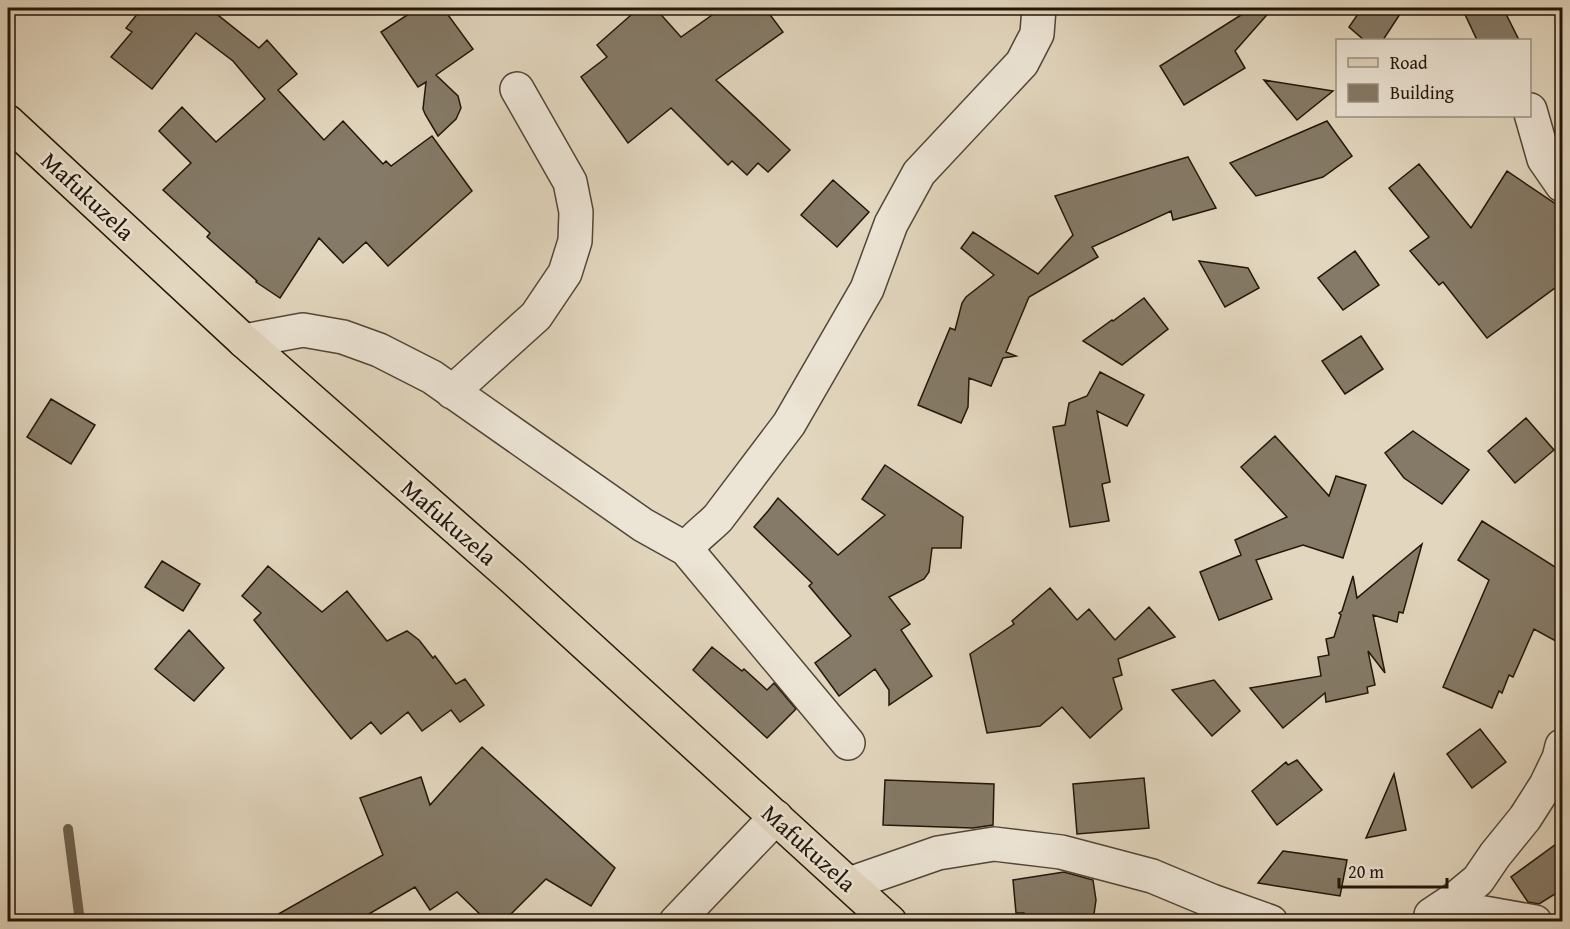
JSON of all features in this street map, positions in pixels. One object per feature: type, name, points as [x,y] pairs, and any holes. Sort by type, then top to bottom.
[{"type":"main road","name":"Mafukuzela","points":[[8,122],[244,341],[512,578],[890,921]]},
{"type":"street","points":[[686,549],[697,535],[718,518],[789,424],[867,289],[891,224],[920,173],[1022,63],[1036,34],[1039,8]]},
{"type":"street","points":[[452,392],[536,316],[565,273],[575,241],[576,213],[570,182],[517,88]]},
{"type":"street","points":[[1531,114],[1544,159],[1563,185]]},
{"type":"street","points":[[244,341],[303,330],[343,337],[379,350],[432,377],[643,525],[686,549],[848,743]]},
{"type":"street","points":[[1421,918],[1455,899],[1478,880],[1525,818],[1546,785],[1563,746]]},
{"type":"street","points":[[676,921],[776,817]]},
{"type":"street","points":[[849,884],[938,854],[994,844],[1060,852],[1152,876],[1212,901],[1271,921]]},
{"type":"street","points":[[1421,918],[1456,908],[1535,921]]},
{"type":"building","points":[[142,8],[215,8],[213,11],[259,48],[267,40],[297,74],[278,90],[324,140],[343,121],[383,164],[386,161],[391,166],[432,136],[472,191],[388,266],[366,242],[343,263],[319,238],[280,298],[256,282],[207,237],[210,233],[163,190],[191,163],[159,131],[182,107],[216,142],[265,99],[233,61],[196,33],[152,89],[111,57],[132,32],[126,28]]},
{"type":"building","points":[[418,8],[443,8],[473,49],[436,75],[458,96],[461,108],[456,119],[438,136],[423,109],[426,82],[418,87],[381,32]]},
{"type":"building","points":[[639,8],[655,8],[681,37],[722,8],[765,8],[783,32],[716,80],[790,150],[768,172],[758,163],[747,175],[732,161],[728,165],[671,108],[628,143],[581,77],[607,57],[597,45]]},
{"type":"building","points":[[1252,8],[1273,8],[1235,51],[1245,68],[1184,105],[1160,66]]},
{"type":"building","points":[[1362,8],[1404,8],[1384,39],[1363,39],[1349,27]]},
{"type":"building","points":[[1462,8],[1503,8],[1518,39],[1477,39]]},
{"type":"building","points":[[1264,80],[1333,91],[1297,120]]},
{"type":"building","points":[[1327,121],[1352,156],[1323,177],[1256,196],[1230,163]]},
{"type":"building","points":[[1188,157],[1216,208],[1173,220],[1171,211],[1092,247],[1098,257],[1029,297],[1006,352],[1016,356],[1003,358],[991,386],[969,378],[968,407],[961,423],[918,405],[950,328],[955,330],[962,303],[966,297],[994,275],[961,248],[973,232],[1038,274],[1073,235],[1055,196]]},
{"type":"building","points":[[1419,164],[1471,228],[1507,171],[1563,209],[1563,282],[1487,338],[1443,282],[1439,285],[1410,251],[1429,237],[1389,188]]},
{"type":"building","points":[[833,180],[869,212],[837,247],[801,215]]},
{"type":"building","points":[[1355,251],[1379,285],[1343,310],[1318,278]]},
{"type":"building","points":[[1199,261],[1248,268],[1259,288],[1225,307]]},
{"type":"building","points":[[1144,298],[1168,329],[1122,365],[1083,341],[1113,321]]},
{"type":"building","points":[[1361,336],[1383,369],[1345,394],[1322,361]]},
{"type":"building","points":[[1100,372],[1144,395],[1127,426],[1097,411],[1110,482],[1102,484],[1109,521],[1070,527],[1053,427],[1065,425],[1069,403],[1087,396]]},
{"type":"building","points":[[51,399],[95,425],[71,464],[27,437]]},
{"type":"building","points":[[1526,418],[1554,450],[1515,483],[1488,451]]},
{"type":"building","points":[[1413,431],[1469,470],[1442,504],[1404,478],[1385,453]]},
{"type":"building","points":[[1275,436],[1329,496],[1336,476],[1366,485],[1343,558],[1303,545],[1256,560],[1272,599],[1219,620],[1200,572],[1241,555],[1235,540],[1287,517],[1241,467]]},
{"type":"building","points":[[885,465],[963,517],[961,548],[932,548],[929,572],[924,579],[889,597],[910,624],[901,630],[932,676],[889,705],[889,690],[875,669],[839,696],[815,663],[851,636],[809,586],[812,583],[754,527],[778,498],[838,555],[885,515],[862,499]]},
{"type":"building","points":[[1482,521],[1563,572],[1563,645],[1534,629],[1513,677],[1509,675],[1502,693],[1499,691],[1492,708],[1443,687],[1489,580],[1458,560]]},
{"type":"building","points":[[1422,544],[1403,613],[1399,612],[1397,622],[1373,615],[1385,673],[1368,651],[1375,685],[1367,687],[1368,693],[1326,702],[1325,693],[1283,728],[1250,688],[1321,676],[1318,657],[1329,655],[1326,639],[1334,637],[1341,615],[1339,613],[1342,611],[1353,576],[1357,598]]},
{"type":"building","points":[[162,561],[200,584],[183,611],[145,587]]},
{"type":"building","points":[[268,566],[322,612],[347,591],[387,641],[407,631],[419,640],[433,658],[435,656],[456,684],[465,679],[484,705],[460,722],[451,710],[422,731],[408,712],[381,734],[371,722],[351,739],[254,620],[261,613],[242,596]]},
{"type":"building","points":[[1050,588],[1077,620],[1089,609],[1115,640],[1149,607],[1175,637],[1118,659],[1122,675],[1113,678],[1122,709],[1090,738],[1062,707],[1040,726],[987,733],[970,654],[1014,624],[1012,621]]},
{"type":"building","points":[[189,630],[224,668],[194,701],[155,669]]},
{"type":"building","points":[[712,647],[742,671],[744,669],[767,690],[774,683],[796,709],[767,738],[693,670]]},
{"type":"building","points":[[1214,680],[1240,711],[1212,736],[1172,690]]},
{"type":"building","points":[[1480,729],[1506,762],[1472,788],[1447,754]]},
{"type":"building","points":[[482,747],[615,868],[591,906],[546,879],[504,921],[487,921],[457,892],[430,910],[415,887],[357,921],[266,921],[383,855],[360,798],[421,777],[430,805]]},
{"type":"building","points":[[1297,760],[1322,790],[1277,825],[1252,791],[1286,762],[1288,765]]},
{"type":"building","points":[[1394,774],[1406,830],[1366,838]]},
{"type":"building","points":[[1144,778],[1149,828],[1077,834],[1073,784]]},
{"type":"building","points":[[885,780],[994,784],[993,825],[973,828],[883,825]]},
{"type":"building","points":[[1563,839],[1563,889],[1539,904],[1528,902],[1511,877]]},
{"type":"building","points":[[1283,851],[1347,860],[1340,896],[1258,883]]},
{"type":"building","points":[[1064,872],[1093,880],[1096,900],[1093,921],[1025,921],[1024,913],[1016,913],[1013,880]]},
{"type":"waterway","points":[[68,829],[80,922]]}]
